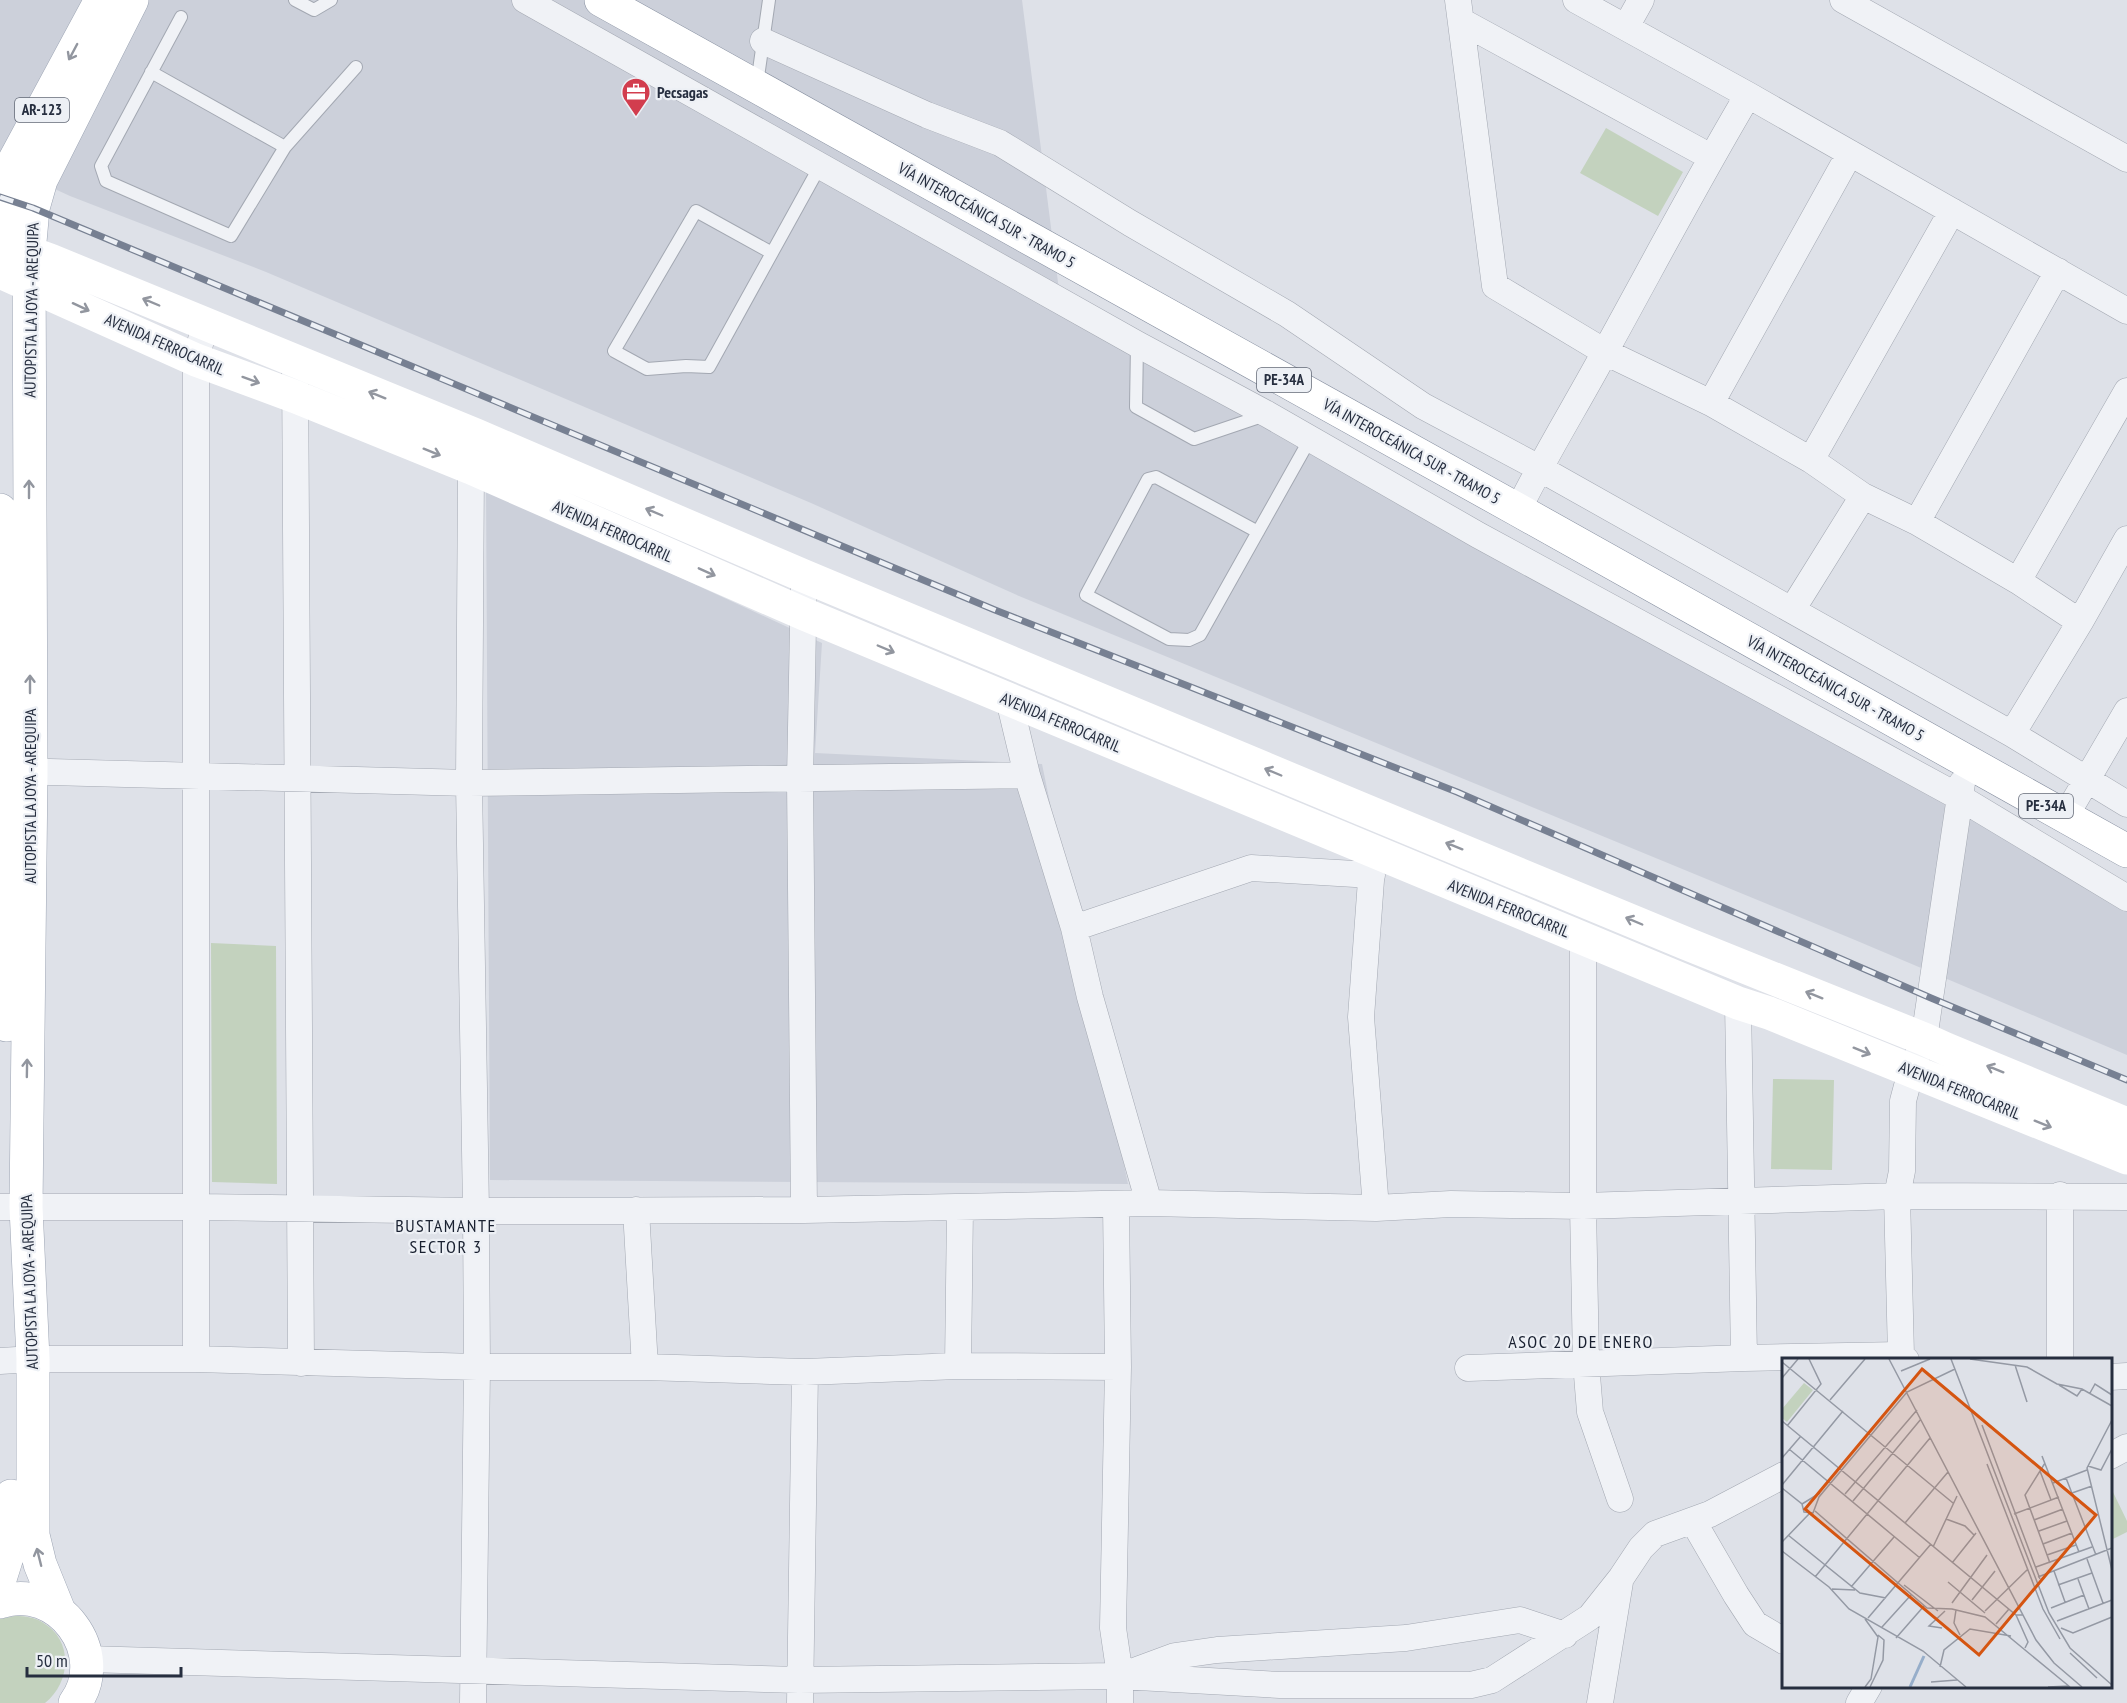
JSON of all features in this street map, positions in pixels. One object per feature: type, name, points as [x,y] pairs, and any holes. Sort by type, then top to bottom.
[{"type":"main road","name":"AUTOPISTA LA JOYA - AREQUIPA","points":[[0,226],[3,198],[12,165],[101,0]]},
{"type":"main road","name":"AUTOPISTA LA JOYA - AREQUIPA","points":[[0,1579],[11,1544],[14,1360],[11,1207],[11,771],[14,262],[41,180],[132,0]]},
{"type":"main road","name":"VÍA INTEROCEÁNICA SUR - TRAMO 5","points":[[611,2],[2127,851]]},
{"type":"main road","name":"AVENIDA FERROCARRIL","points":[[14,262],[206,324],[476,435],[804,576],[1685,943],[1924,1038],[2127,1124]]},
{"type":"main road","name":"AVENIDA FERROCARRIL","points":[[14,262],[196,360],[296,397],[471,468],[804,614],[1009,700],[1372,864],[1583,938],[1738,1003],[1769,1013],[2127,1158]]},
{"type":"main road","name":"AUTOPISTA LA JOYA - AREQUIPA","points":[[0,510],[11,771]]},
{"type":"main road","name":"AUTOPISTA LA JOYA - AREQUIPA","points":[[14,1360],[33,1535],[40,1564],[59,1611]]},
{"type":"main road","name":"AR-123","points":[[0,1602],[19,1598],[34,1600],[59,1611],[70,1620],[84,1645],[87,1659],[87,1673],[75,1703]]},
{"type":"street","points":[[525,0],[1137,344],[1267,414],[1478,535],[1959,797],[2127,898]]},
{"type":"street","points":[[1576,0],[2127,310]]},
{"type":"street","points":[[1626,27],[1641,0]]},
{"type":"street","points":[[1843,0],[2127,159]]},
{"type":"street","points":[[1460,10],[1711,157]]},
{"type":"street","points":[[1460,10],[1495,286],[1605,352],[1711,403],[1811,460],[1863,496],[1917,522],[2019,581],[2080,622]]},
{"type":"street","points":[[764,41],[927,115],[1000,143],[1130,223],[1287,314],[1423,406],[1539,468],[2012,734],[2127,804]]},
{"type":"street","points":[[1518,510],[1711,157],[1748,95]]},
{"type":"street","points":[[1711,403],[1850,153]]},
{"type":"street","points":[[1811,460],[1952,212]]},
{"type":"street","points":[[1917,522],[2058,271]]},
{"type":"street","points":[[196,1359],[196,360],[206,324]]},
{"type":"street","points":[[295,361],[301,1363]]},
{"type":"street","points":[[2019,581],[2127,391]]},
{"type":"street","points":[[473,1703],[477,1367],[470,783],[471,468],[476,435]]},
{"type":"street","points":[[1792,610],[1863,496]]},
{"type":"street","points":[[2012,734],[2127,539]]},
{"type":"street","points":[[804,576],[800,779],[804,1210]]},
{"type":"street","points":[[1009,700],[1027,775],[1074,928],[1090,997],[1149,1203]]},
{"type":"street","points":[[2065,817],[2127,711]]},
{"type":"street","points":[[1468,1368],[1744,1358],[1903,1357],[1897,1196],[1902,1171],[1904,1101],[1911,1071],[1924,1038],[1965,761]]},
{"type":"street","points":[[11,771],[196,778],[470,783],[1027,775]]},
{"type":"street","points":[[1074,928],[1251,868],[1372,864],[1361,1017],[1376,1208]]},
{"type":"street","points":[[1583,938],[1583,1206],[1586,1363],[1590,1412],[1620,1499]]},
{"type":"street","points":[[1738,1003],[1744,1358]]},
{"type":"street","points":[[11,1207],[476,1211],[804,1210],[1149,1203],[1376,1208],[1451,1204],[1583,1206],[1897,1196],[2127,1197]]},
{"type":"street","points":[[2060,1196],[2060,1358]]},
{"type":"street","points":[[1116,1204],[1118,1367],[1113,1628],[1120,1676],[1120,1703]]},
{"type":"street","points":[[958,1366],[960,1208]]},
{"type":"street","points":[[636,1210],[645,1367]]},
{"type":"street","points":[[14,1360],[196,1359],[477,1367],[645,1367],[805,1372],[958,1366],[1118,1367]]},
{"type":"street","points":[[800,1692],[805,1372]]},
{"type":"street","points":[[2112,1455],[2127,1447]]},
{"type":"street","points":[[87,1659],[472,1670],[800,1692],[1120,1676],[1280,1694],[1438,1694],[1492,1680],[1590,1617],[1641,1548],[1655,1534],[1710,1514],[1782,1476]]},
{"type":"street","points":[[1693,1521],[1755,1624],[1782,1640]]},
{"type":"street","points":[[1600,1703],[1621,1578]]},
{"type":"street","points":[[1120,1676],[1175,1656],[1218,1650],[1406,1638],[1520,1620],[1564,1635]]},
{"type":"street","points":[[1859,1703],[1868,1688]]},
{"type":"lane","points":[[295,0],[314,10],[331,0]]},
{"type":"lane","points":[[756,85],[769,0]]},
{"type":"lane","points":[[181,17],[101,166],[106,181],[231,236],[285,147],[356,67]]},
{"type":"lane","points":[[152,72],[285,147]]},
{"type":"lane","points":[[772,253],[696,211],[614,351],[647,369],[709,367],[772,253],[820,166]]},
{"type":"lane","points":[[1137,344],[1136,407],[1194,439],[1267,414]]},
{"type":"lane","points":[[1258,532],[1156,477],[1148,479],[1086,595],[1169,639],[1189,640],[1200,635],[1258,532],[1310,439]]},
{"type":"shaded area","points":[[0,0],[1022,0],[1060,298],[1889,743],[2127,885],[2127,1055],[1855,940],[1019,596],[811,503],[266,272],[70,196],[0,164]]},
{"type":"shaded area","points":[[486,488],[822,643],[815,753],[1042,764],[1128,1184],[490,1180]]},
{"type":"green space","points":[[1606,128],[1683,172],[1658,216],[1580,173]]},
{"type":"green space","points":[[211,943],[276,946],[277,1184],[212,1182]]},
{"type":"green space","points":[[1773,1079],[1834,1080],[1832,1170],[1771,1169]]},
{"type":"green space","points":[[2112,1490],[2127,1521],[2127,1532],[2112,1540]]},
{"type":"green space","points":[[15,1616],[29,1617],[42,1622],[60,1639],[64,1650],[64,1673],[54,1694],[45,1703],[0,1703],[0,1619]]},
{"type":"railway","points":[[0,197],[33,208],[995,610],[1457,792],[1931,998],[2127,1080]]},
{"type":"place","name":"Pecsagas","points":[[636,118]]},
{"type":"district","name":"BUSTAMANTE SECTOR 3","points":[[446,1236]]},
{"type":"district","name":"ASOC 20 DE ENERO","points":[[1581,1342]]}]
